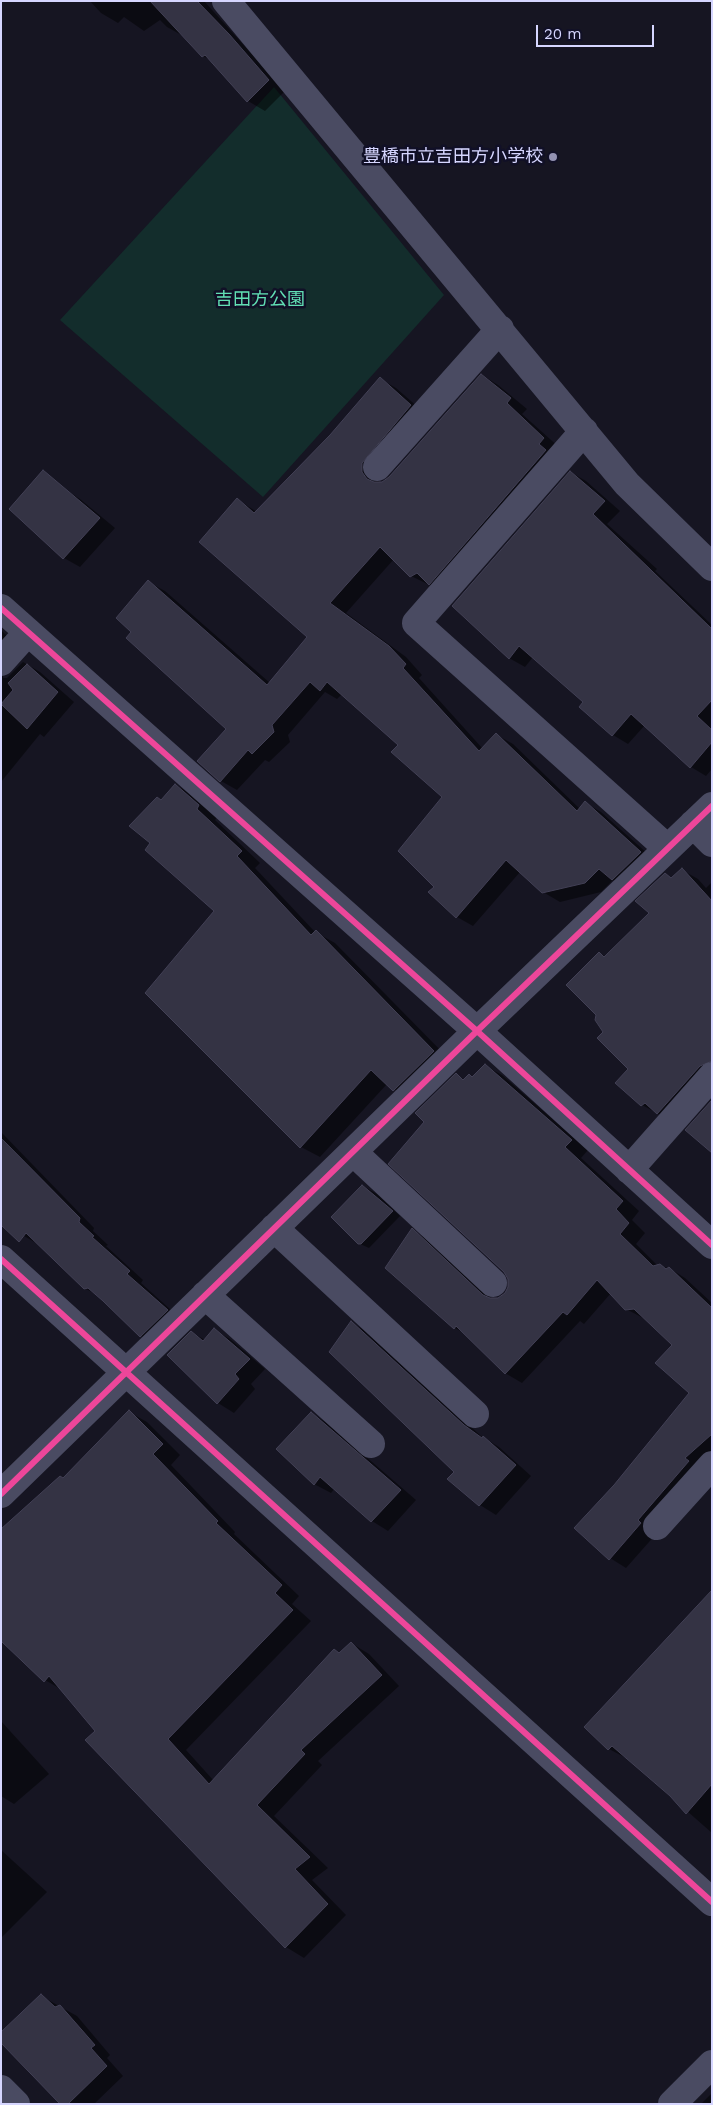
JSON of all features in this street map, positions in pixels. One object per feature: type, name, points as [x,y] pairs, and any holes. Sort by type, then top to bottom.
[{"type":"street","points":[[226,1],[627,484],[712,566]]},
{"type":"street","points":[[378,467],[500,329]]},
{"type":"street","points":[[584,431],[416,623],[668,848]]},
{"type":"street","points":[[1,608],[477,1031],[712,1245]]},
{"type":"street","points":[[1,662],[28,632]]},
{"type":"street","points":[[1,1494],[668,848],[706,824]]},
{"type":"street","points":[[629,1170],[712,1076]]},
{"type":"street","points":[[353,1152],[493,1283]]},
{"type":"street","points":[[274,1228],[475,1414]]},
{"type":"street","points":[[1,1259],[712,1902]]},
{"type":"street","points":[[206,1295],[372,1444]]},
{"type":"street","points":[[657,1526],[712,1466]]},
{"type":"street","points":[[672,2104],[712,2064]]},
{"type":"street","points":[[1,2089],[16,2104]]},
{"type":"green space","name":"吉田方公園","points":[[274,87],[444,295],[263,497],[60,320]]},
{"type":"building","points":[[150,1],[197,1],[269,80],[247,102],[205,55],[202,57]]},
{"type":"building","points":[[481,374],[511,398],[507,403],[544,438],[539,444],[546,450],[429,585],[417,573],[410,577],[380,547],[330,603],[389,646],[406,664],[403,668],[479,751],[496,733],[577,811],[585,801],[641,852],[612,880],[599,869],[585,883],[542,893],[506,860],[456,918],[428,892],[434,887],[398,851],[442,797],[391,752],[398,745],[327,682],[320,691],[310,682],[272,725],[274,732],[252,754],[248,750],[220,782],[197,761],[226,729],[126,638],[131,632],[116,618],[148,580],[267,685],[307,637],[199,542],[237,498],[254,513],[330,435],[380,377],[411,405],[362,463],[362,472],[367,479],[374,482],[382,482],[389,477]]},
{"type":"building","points":[[43,470],[100,518],[63,559],[9,509]]},
{"type":"building","points":[[570,471],[605,501],[593,514],[712,629],[712,700],[697,716],[712,730],[712,742],[690,768],[631,714],[612,736],[579,707],[583,702],[519,646],[509,659],[452,606]]},
{"type":"building","points":[[27,664],[58,692],[27,729],[1,704],[13,690],[8,683]]},
{"type":"building","points":[[175,784],[199,805],[197,809],[242,851],[237,856],[311,935],[316,930],[434,1051],[393,1091],[371,1070],[300,1148],[145,993],[214,911],[145,850],[150,843],[129,826],[157,797],[161,800]]},
{"type":"building","points":[[682,868],[712,901],[712,1061],[700,1066],[657,1114],[645,1103],[641,1106],[615,1083],[628,1069],[597,1038],[603,1032],[595,1020],[596,1015],[566,985],[599,952],[604,957],[649,913],[635,901],[665,873],[671,878]]},
{"type":"building","points":[[485,1064],[572,1140],[565,1147],[623,1201],[616,1209],[629,1223],[620,1234],[653,1266],[660,1264],[666,1269],[669,1267],[712,1308],[712,1434],[685,1458],[689,1461],[638,1520],[641,1523],[609,1560],[574,1528],[614,1485],[689,1393],[655,1363],[672,1345],[634,1309],[625,1310],[597,1280],[567,1315],[563,1312],[505,1374],[456,1326],[454,1329],[385,1268],[412,1228],[483,1295],[490,1298],[498,1298],[505,1293],[508,1287],[508,1279],[504,1272],[388,1164],[424,1122],[415,1113],[456,1073],[463,1080],[469,1074],[472,1077]]},
{"type":"building","points":[[712,1100],[712,1153],[685,1130]]},
{"type":"building","points":[[1,1138],[80,1218],[79,1222],[94,1236],[92,1237],[130,1271],[127,1274],[168,1310],[140,1337],[88,1288],[84,1289],[26,1233],[19,1242],[1,1225]]},
{"type":"building","points":[[362,1185],[393,1211],[361,1244],[358,1244],[331,1217]]},
{"type":"building","points":[[351,1321],[464,1425],[482,1438],[483,1436],[516,1465],[479,1506],[447,1479],[454,1472],[329,1352]]},
{"type":"building","points":[[214,1328],[250,1359],[235,1374],[239,1379],[217,1404],[167,1355],[191,1331],[203,1341]]},
{"type":"building","points":[[129,1410],[163,1444],[153,1454],[218,1521],[216,1523],[282,1585],[275,1593],[293,1610],[168,1739],[209,1784],[334,1649],[339,1653],[351,1642],[382,1675],[301,1750],[305,1754],[257,1805],[310,1857],[295,1869],[328,1904],[285,1948],[85,1740],[95,1731],[49,1676],[44,1682],[1,1641],[1,1529],[60,1476],[63,1478]]},
{"type":"building","points":[[311,1412],[401,1490],[371,1522],[320,1477],[314,1485],[276,1449]]},
{"type":"building","points":[[712,1590],[712,1784],[686,1814],[670,1796],[612,1746],[608,1750],[584,1727]]},
{"type":"building","points":[[41,1994],[55,2007],[60,2005],[95,2045],[91,2048],[107,2066],[68,2104],[60,2104],[1,2043],[1,2032]]},
{"type":"cycle path","points":[[1,608],[477,1031],[712,1245]]},
{"type":"cycle path","points":[[1,1494],[477,1031],[712,806]]},
{"type":"cycle path","points":[[1,1259],[712,1902]]},
{"type":"place","name":"豊橋市立吉田方小学校","points":[[553,157]]}]
